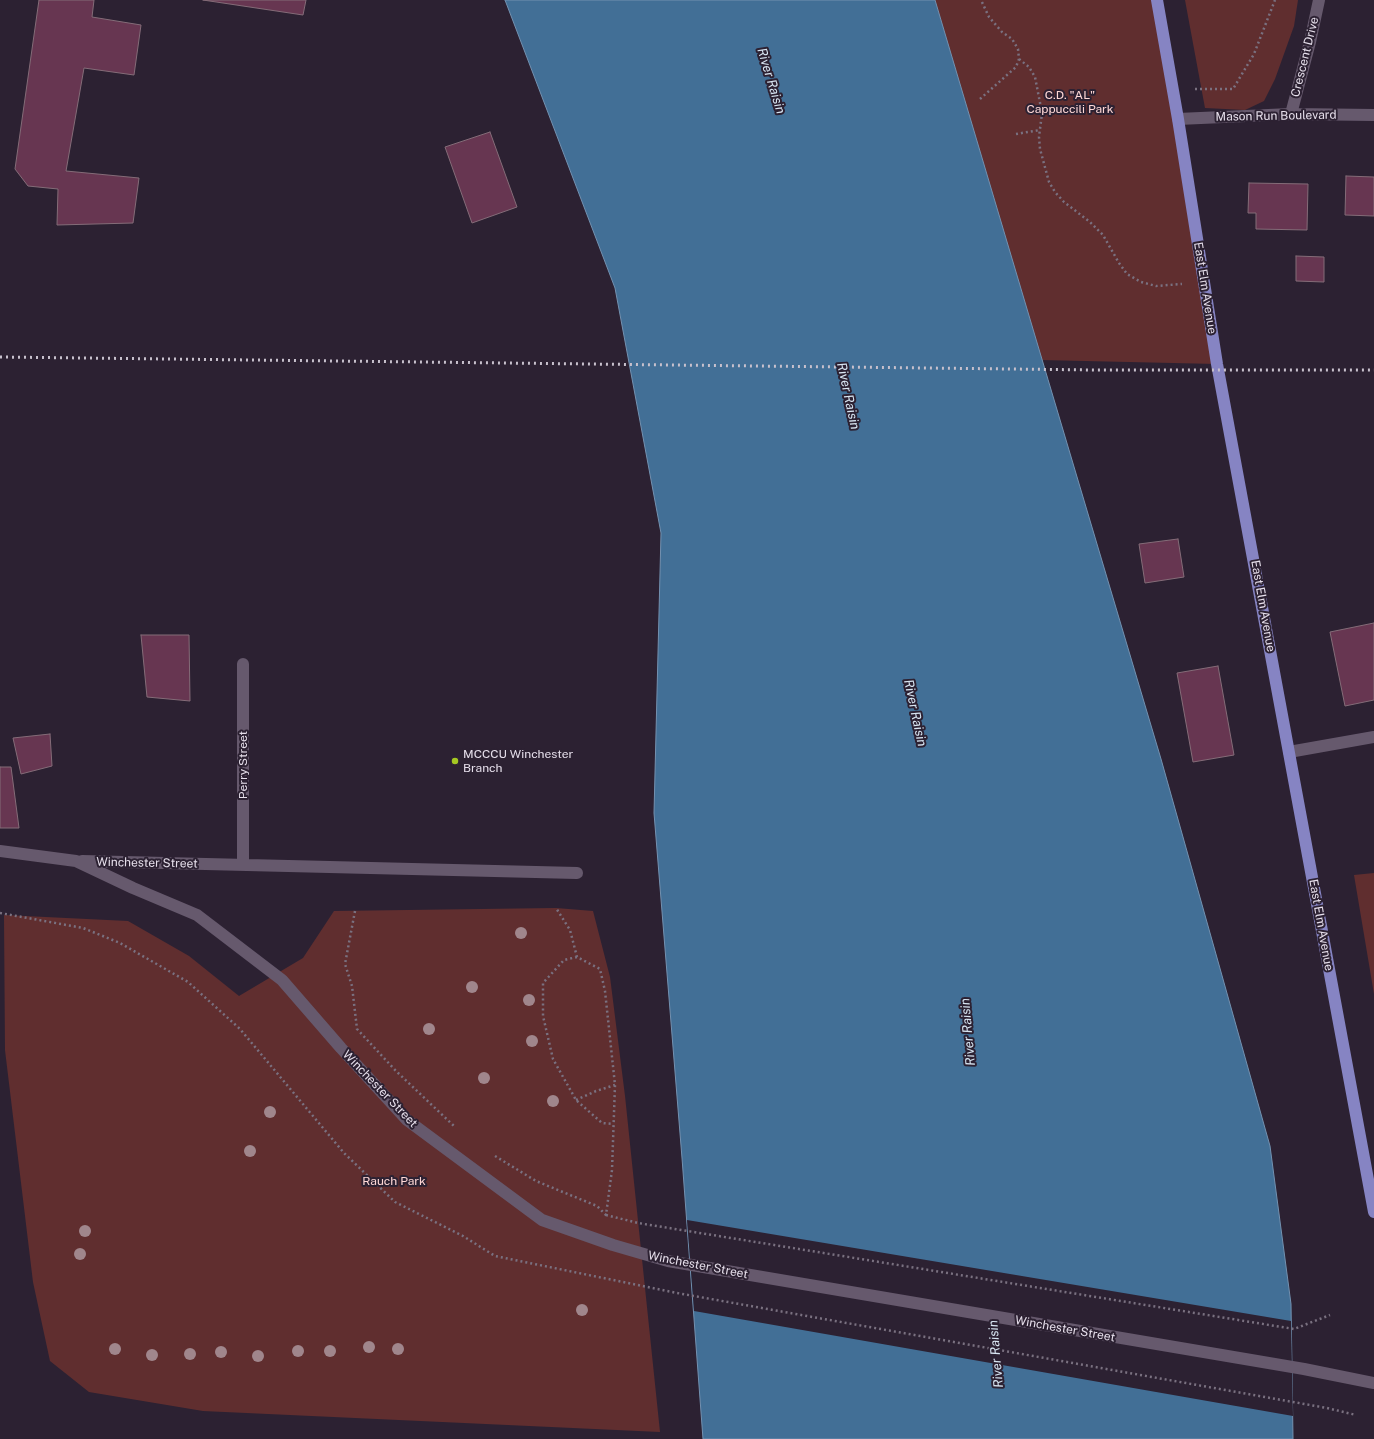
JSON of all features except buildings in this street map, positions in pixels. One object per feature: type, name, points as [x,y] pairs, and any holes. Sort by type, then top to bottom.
[{"type":"main road","name":"East Elm Avenue","points":[[1157,0],[1178,119],[1217,364],[1374,1212]]},
{"type":"street","name":"Crescent Drive","points":[[1291,114],[1310,42],[1319,0]]},
{"type":"street","name":"Mason Run Boulevard","points":[[1178,119],[1291,114],[1374,115]]},
{"type":"street","name":"Perry Street","points":[[243,664],[243,865]]},
{"type":"street","points":[[1289,752],[1374,738]]},
{"type":"street","name":"Winchester Street","points":[[0,851],[76,861],[577,873]]},
{"type":"street","name":"Winchester Street","points":[[76,861],[133,888],[197,915],[276,975],[407,1120],[542,1220],[613,1245],[668,1261],[1304,1369],[1374,1383]]},
{"type":"path","points":[[980,99],[1016,67],[1019,59],[1018,49],[1012,39],[1002,32],[989,17],[982,0]]},
{"type":"path","points":[[1172,88],[1233,89],[1254,54],[1274,1]]},
{"type":"path","points":[[1019,59],[1029,67],[1035,77],[1042,113],[1039,137],[1040,149],[1049,182],[1055,192],[1064,202],[1090,222],[1103,235],[1127,274],[1141,282],[1156,286],[1204,282]]},
{"type":"path","points":[[1016,134],[1040,130]]},
{"type":"path","points":[[556,908],[570,930],[577,957]]},
{"type":"path","points":[[355,911],[345,964],[352,986],[357,1029],[396,1071],[459,1131]]},
{"type":"path","points":[[0,913],[83,928],[120,943],[188,982],[240,1029],[344,1154],[395,1202],[463,1236],[495,1256],[677,1293],[1356,1414]]},
{"type":"path","points":[[606,1215],[612,1170],[615,1085],[605,991],[600,969],[577,957],[564,960],[543,983],[543,1016],[553,1059],[576,1100],[602,1123],[613,1124]]},
{"type":"path","points":[[576,1100],[596,1091],[615,1085]]},
{"type":"path","points":[[492,1154],[536,1181],[597,1206],[606,1215],[638,1223],[1294,1329],[1330,1315]]},
{"type":"green space","name":"C.D. \"AL\" Cappuccili Park","points":[[935,0],[1154,0],[1217,364],[1041,360]]},
{"type":"green space","points":[[1185,0],[1298,0],[1294,26],[1275,79],[1264,101],[1245,110],[1205,108]]},
{"type":"green space","points":[[1374,873],[1374,994],[1354,875]]},
{"type":"green space","name":"Rauch Park","points":[[556,908],[593,911],[610,977],[625,1096],[660,1432],[203,1411],[89,1392],[50,1361],[33,1282],[5,1050],[4,915],[128,921],[189,956],[239,996],[303,958],[334,911]]},
{"type":"water","name":"River Raisin","points":[[505,0],[935,0],[1161,759],[1270,1146],[1291,1304],[1293,1439],[703,1439],[654,813],[661,533],[615,288]]},
{"type":"pier","points":[[687,1220],[1291,1321],[1293,1416],[694,1311]]},
{"type":"railway","points":[[0,357],[1094,370],[1374,370]]},
{"type":"place","name":"MCCCU Winchester Branch","points":[[455,761]]}]
